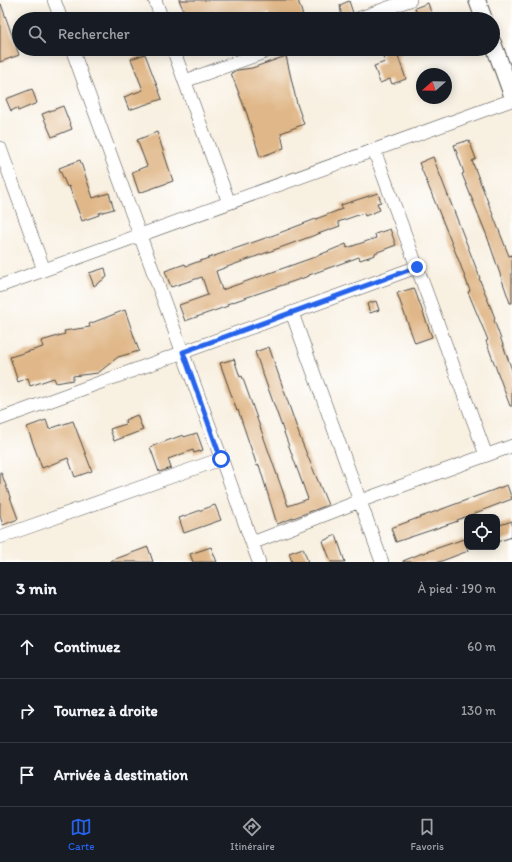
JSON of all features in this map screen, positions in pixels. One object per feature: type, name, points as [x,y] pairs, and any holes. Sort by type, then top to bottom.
[{"type":"street","points":[[54,0],[58,12]]},
{"type":"street","points":[[155,0],[159,12]]},
{"type":"street","points":[[377,12],[410,0]]},
{"type":"street","points":[[477,0],[481,12]]},
{"type":"street","points":[[75,56],[259,562]]},
{"type":"street","points":[[175,56],[229,203]]},
{"type":"street","points":[[184,81],[254,56]]},
{"type":"street","points":[[498,56],[512,95]]},
{"type":"street","points":[[0,286],[512,100]]},
{"type":"street","points":[[0,148],[44,270]]},
{"type":"street","points":[[374,150],[486,455]]},
{"type":"street","points":[[0,419],[417,267]]},
{"type":"street","points":[[292,313],[382,562]]},
{"type":"street","points":[[252,543],[360,501],[512,446]]},
{"type":"street","points":[[0,537],[221,459]]},
{"type":"building","points":[[179,0],[298,0],[302,12],[212,11],[184,12]]},
{"type":"building","points":[[349,1],[353,12],[341,12],[340,5]]},
{"type":"building","points":[[428,3],[431,12],[416,12],[415,8]]},
{"type":"building","points":[[1,4],[12,35],[12,56],[16,56],[0,62]]},
{"type":"building","points":[[139,56],[146,56],[162,99],[129,110],[124,97],[143,90],[131,59]]},
{"type":"building","points":[[286,56],[297,104],[304,124],[281,133],[284,148],[260,157],[247,114],[231,73],[238,70],[252,68]]},
{"type":"building","points":[[383,56],[398,56],[406,79],[392,84],[390,79],[380,83],[374,66],[385,62]]},
{"type":"building","points":[[32,89],[37,103],[18,111],[17,108],[11,111],[6,99]]},
{"type":"building","points":[[63,106],[72,129],[52,137],[42,114]]},
{"type":"building","points":[[157,132],[173,181],[139,193],[132,172],[147,166],[137,140]]},
{"type":"building","points":[[469,140],[476,159],[472,161],[509,256],[512,255],[512,303],[510,303],[487,236],[462,174],[464,173],[454,145]]},
{"type":"building","points":[[433,157],[495,318],[494,320],[512,370],[512,406],[510,406],[486,341],[488,340],[468,292],[470,291],[459,261],[419,163]]},
{"type":"building","points":[[80,160],[93,198],[109,193],[114,209],[99,213],[99,215],[82,221],[69,186],[67,187],[59,168]]},
{"type":"building","points":[[378,193],[381,202],[377,203],[380,210],[365,216],[364,213],[338,222],[340,226],[216,271],[222,290],[312,258],[346,244],[347,248],[376,238],[375,234],[390,229],[396,245],[375,253],[375,255],[360,260],[359,257],[227,304],[228,306],[185,321],[179,305],[208,295],[202,277],[171,287],[165,271],[185,264],[186,266],[274,235],[342,209],[341,205]]},
{"type":"building","points":[[105,268],[107,277],[94,286],[89,273]]},
{"type":"building","points":[[414,288],[432,337],[415,343],[397,293]]},
{"type":"building","points":[[376,301],[379,310],[370,313],[367,304]]},
{"type":"building","points":[[125,310],[139,351],[118,357],[98,373],[73,376],[73,380],[56,383],[54,378],[30,386],[28,378],[18,382],[10,357],[43,347],[41,341],[65,334],[64,331],[90,327],[89,324]]},
{"type":"building","points":[[269,347],[301,440],[328,505],[277,524],[259,465],[257,466],[220,363],[234,359],[240,377],[242,376],[288,506],[308,499],[255,352]]},
{"type":"building","points":[[137,415],[143,430],[114,441],[110,429],[126,424],[125,420]]},
{"type":"building","points":[[46,420],[49,429],[73,421],[92,471],[75,477],[68,458],[42,468],[27,427]]},
{"type":"building","points":[[197,433],[203,450],[194,453],[193,450],[168,459],[171,468],[159,472],[150,447],[183,435],[184,437]]},
{"type":"building","points":[[0,472],[18,519],[3,525],[0,516]]},
{"type":"building","points":[[507,485],[512,499],[473,514],[464,514],[464,517],[457,520],[458,521],[396,542],[391,528]]},
{"type":"building","points":[[215,505],[221,520],[184,533],[179,518]]},
{"type":"building","points":[[512,521],[512,537],[500,541],[500,525]]},
{"type":"building","points":[[336,535],[345,562],[331,562],[323,541]]},
{"type":"building","points":[[464,539],[464,550],[468,551],[439,562],[403,562],[420,554]]},
{"type":"building","points":[[148,547],[153,562],[110,562],[110,561]]},
{"type":"building","points":[[211,547],[217,562],[193,562],[190,554]]},
{"type":"building","points":[[303,548],[308,562],[292,562],[289,553]]},
{"type":"route","points":[[221,459],[183,352],[417,267]]}]
